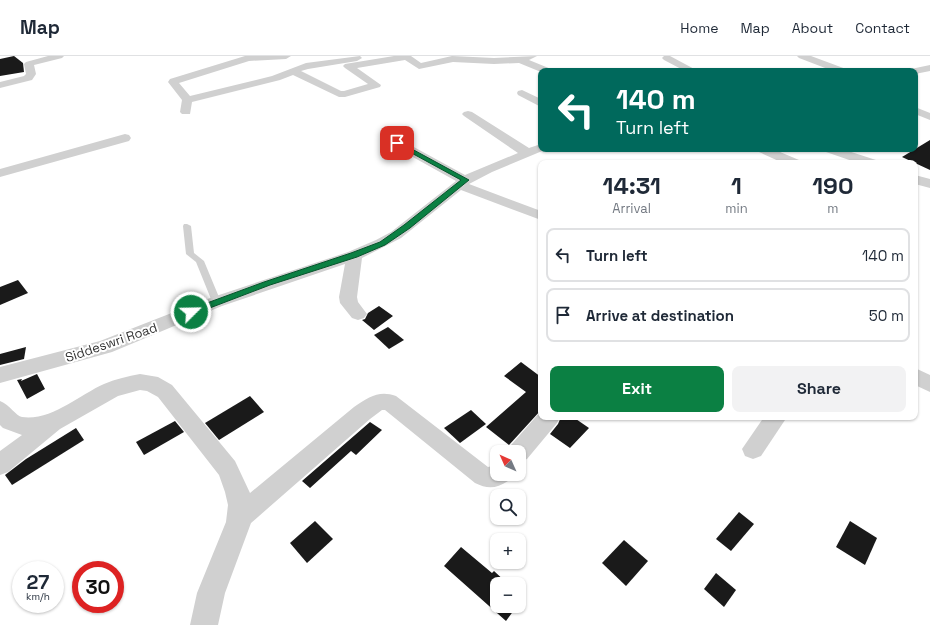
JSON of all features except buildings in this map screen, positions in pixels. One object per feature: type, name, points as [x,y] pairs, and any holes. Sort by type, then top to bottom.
[{"type":"street","points":[[0,85],[28,78],[31,74],[26,60],[59,56]]},
{"type":"street","points":[[186,112],[187,100],[173,82],[174,80],[250,58],[286,56]]},
{"type":"street","points":[[187,100],[278,78],[306,66],[358,59],[406,56],[420,66],[452,59],[489,61],[532,56]]},
{"type":"street","points":[[802,56],[834,68]]},
{"type":"street","points":[[516,58],[540,68]]},
{"type":"street","points":[[667,58],[687,68]]},
{"type":"street","points":[[293,71],[339,94],[345,94],[376,85],[348,67],[358,59]]},
{"type":"street","points":[[918,70],[930,68]]},
{"type":"street","points":[[522,93],[538,102]]},
{"type":"street","points":[[918,111],[930,117]]},
{"type":"street","points":[[468,114],[534,150]]},
{"type":"street","points":[[0,161],[121,134],[0,173]]},
{"type":"street","points":[[397,143],[462,182],[538,215]]},
{"type":"street","name":"Siddeswri Road","points":[[0,375],[105,347],[216,302],[354,255],[382,243],[396,235],[462,182],[487,169],[534,150]]},
{"type":"street","points":[[770,152],[787,160]]},
{"type":"street","points":[[839,152],[862,160]]},
{"type":"street","points":[[918,180],[930,184]]},
{"type":"street","points":[[354,255],[348,297],[350,303],[358,314]]},
{"type":"street","points":[[918,378],[930,384]]},
{"type":"street","points":[[0,465],[52,423],[111,390],[128,384],[140,382],[151,383],[165,391],[228,468],[235,482],[240,516],[204,616],[204,625]]},
{"type":"street","points":[[240,516],[362,413],[378,402],[389,402],[480,474],[490,478]]},
{"type":"street","points":[[0,410],[10,422],[23,426],[52,423]]},
{"type":"street","points":[[525,445],[546,420]]},
{"type":"street","points":[[753,449],[774,420]]},
{"type":"lane","points":[[188,226],[190,254],[200,261],[216,302]]},
{"type":"route","points":[[191,312],[267,284],[354,255],[382,243],[407,227],[465,180],[397,143]]}]
